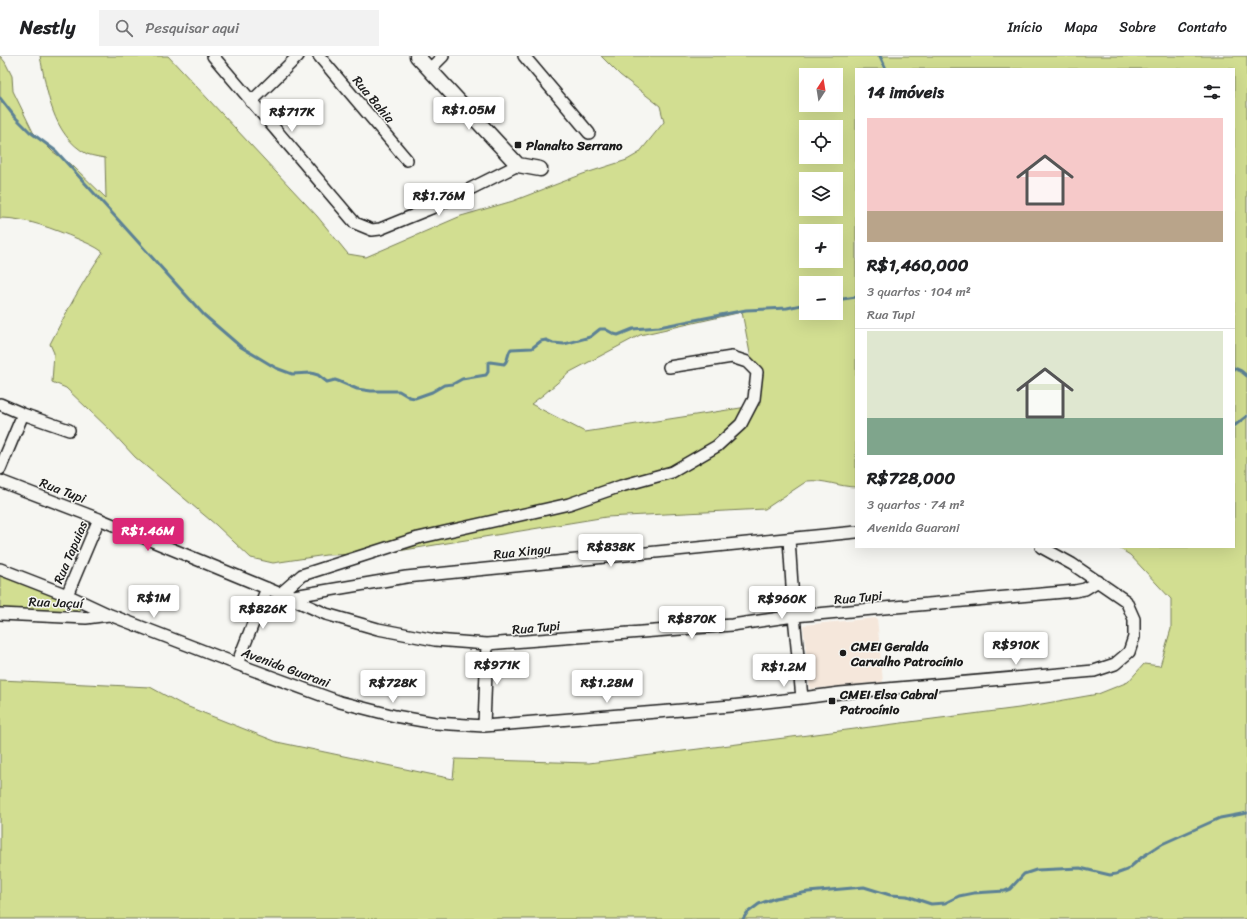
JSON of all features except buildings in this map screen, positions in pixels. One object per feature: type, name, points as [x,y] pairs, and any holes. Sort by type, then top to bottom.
[{"type":"street","points":[[213,56],[355,223],[372,230],[380,229],[434,207],[518,165],[540,169]]},
{"type":"street","points":[[251,102],[298,56]]},
{"type":"street","name":"Rua Bahia","points":[[319,56],[407,160]]},
{"type":"street","points":[[417,56],[518,165]]},
{"type":"street","points":[[430,69],[443,56]]},
{"type":"street","points":[[524,56],[589,133]]},
{"type":"street","points":[[284,595],[302,575],[418,538],[514,518],[569,504],[620,486],[672,472],[711,450],[741,424],[754,398],[757,372],[747,362],[732,357],[669,367]]},
{"type":"street","points":[[0,404],[23,414],[69,430]]},
{"type":"street","points":[[0,469],[23,414]]},
{"type":"street","name":"Rua Tupi","points":[[0,482],[99,519],[284,595],[326,614],[378,629],[436,640],[487,644],[732,625],[794,616],[1076,591],[1098,581]]},
{"type":"street","name":"Rua Tapuias","points":[[67,595],[99,519]]},
{"type":"street","name":"Rua Xingu","points":[[284,595],[406,577],[855,532]]},
{"type":"street","points":[[789,539],[794,616],[802,698]]},
{"type":"street","points":[[1043,548],[1072,564],[1098,581]]},
{"type":"street","name":"Avenida Guarani","points":[[0,569],[237,664],[340,702],[395,716],[435,722],[484,726],[731,706],[840,692],[1094,671],[1115,664],[1129,652],[1134,637],[1134,619],[1126,601],[1098,581]]},
{"type":"street","points":[[237,664],[267,588]]},
{"type":"street","name":"Rua Jaçuí","points":[[0,614],[86,618],[110,614]]},
{"type":"street","points":[[484,726],[487,644]]},
{"type":"shaded area","name":"CMEI Geralda Carvalho Patrocínio","points":[[877,618],[883,682],[810,689],[803,625]]},
{"type":"green space","points":[[0,56],[5,62],[12,76],[13,91],[33,132],[52,151],[74,167],[106,198],[105,158],[87,154],[75,146],[66,136],[53,111],[45,83],[40,56],[168,56],[317,216],[348,254],[366,257],[461,216],[513,201],[583,174],[627,160],[639,153],[664,122],[660,106],[620,75],[601,56],[1247,56],[1247,919],[0,919],[0,680],[150,687],[181,704],[277,742],[453,779],[455,759],[589,763],[1019,708],[1098,694],[1128,682],[1144,664],[1160,666],[1171,629],[1171,599],[1130,555],[1119,548],[1235,548],[1235,68],[855,68],[855,487],[819,481],[807,481],[765,509],[606,517],[380,554],[326,555],[273,563],[251,558],[216,525],[135,457],[110,430],[66,388],[52,382],[54,353],[50,344],[81,286],[103,252],[78,239],[40,225],[20,220],[0,218]],"holes":[[[742,312],[760,405],[585,432],[531,404],[570,372],[640,335]]]},
{"type":"green space","points":[[0,575],[81,607],[80,612],[0,610]]},
{"type":"waterway","points":[[880,56],[886,68]]},
{"type":"waterway","points":[[0,98],[14,116],[30,132],[56,151],[204,315],[241,347],[276,368],[292,374],[311,373],[318,375],[327,382],[335,380],[357,389],[371,391],[399,391],[409,397],[415,398],[432,392],[444,385],[453,384],[462,379],[486,375],[488,372],[488,363],[504,364],[507,361],[511,349],[532,348],[541,341],[546,340],[553,343],[564,344],[590,337],[600,329],[605,329],[618,335],[633,329],[659,327],[746,310],[787,308],[799,305]]},
{"type":"waterway","points":[[843,299],[855,297]]},
{"type":"waterway","points":[[1235,368],[1247,376]]},
{"type":"waterway","points":[[1235,425],[1247,416]]},
{"type":"waterway","points":[[743,919],[747,913],[759,904],[775,898],[808,892],[864,887],[890,895],[907,896],[931,904],[945,903],[959,896],[974,893],[1005,891],[1010,889],[1024,874],[1036,870],[1080,868],[1110,875],[1116,874],[1127,870],[1142,857],[1162,844],[1220,818],[1247,813]]},
{"type":"place","name":"Planalto Serrano","points":[[518,145]]},
{"type":"place","name":"CMEI Geralda Carvalho Patrocínio","points":[[843,653]]},
{"type":"place","name":"CMEI Elsa Cabral Patrocínio","points":[[832,701]]}]
